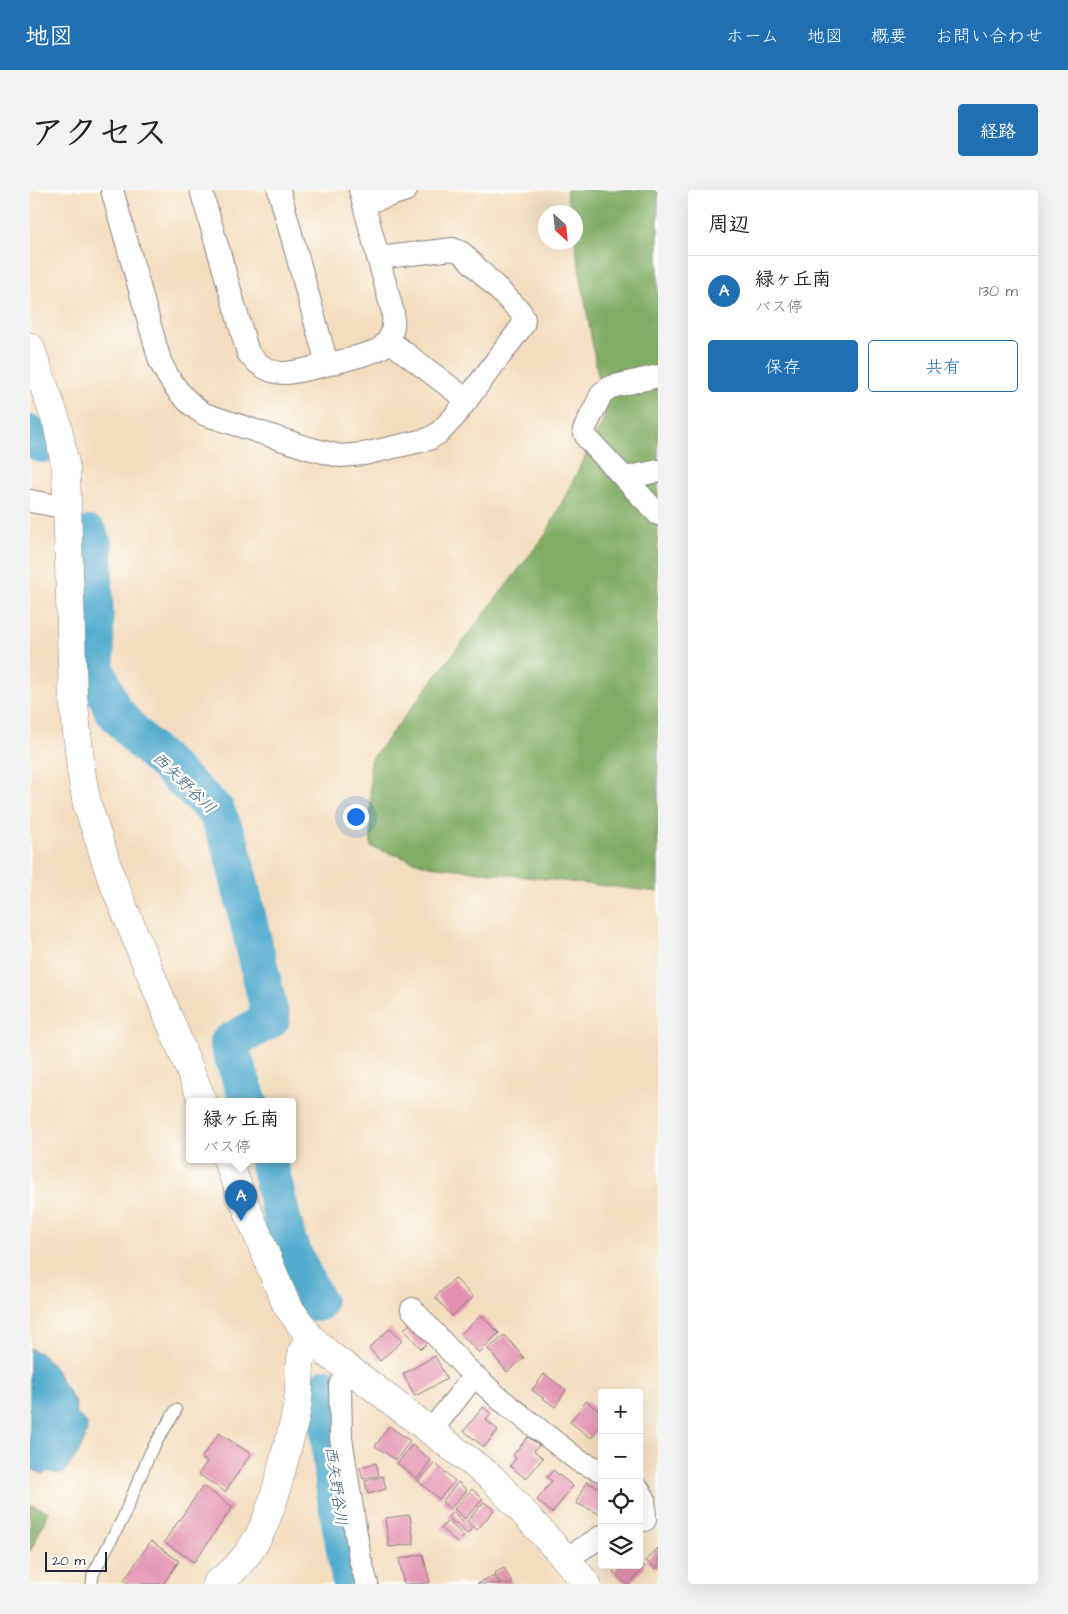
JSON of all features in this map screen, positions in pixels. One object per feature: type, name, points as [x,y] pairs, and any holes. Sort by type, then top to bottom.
[{"type":"street","points":[[112,190],[160,361],[166,374],[179,392],[192,406],[204,414],[308,448],[340,456],[364,454],[428,440],[440,432],[524,325],[524,319],[520,311],[462,253],[453,250],[378,258]]},
{"type":"street","points":[[201,190],[248,353],[257,364],[267,370],[284,373],[327,364],[380,349],[388,340],[394,329],[392,313],[363,197],[406,190]]},
{"type":"street","points":[[279,190],[327,364]]},
{"type":"street","points":[[388,340],[467,400]]},
{"type":"street","points":[[30,347],[58,423],[66,469],[73,696],[81,770],[87,804],[111,877],[201,1098]]},
{"type":"street","points":[[658,376],[611,387],[602,393],[584,430],[587,438],[658,514]]},
{"type":"street","points":[[625,478],[658,471]]},
{"type":"street","points":[[30,501],[68,508]]},
{"type":"street","points":[[228,1163],[286,1304],[310,1337],[328,1354],[492,1478],[587,1584]]},
{"type":"street","points":[[412,1309],[474,1376],[500,1400],[579,1462],[598,1469]]},
{"type":"street","points":[[216,1584],[239,1564],[251,1548],[267,1516],[280,1477],[293,1427],[298,1399],[300,1357],[310,1337]]},
{"type":"street","points":[[349,1369],[340,1386],[342,1438],[360,1559],[368,1584]]},
{"type":"street","points":[[431,1430],[474,1376]]},
{"type":"street","points":[[643,1496],[647,1521]]},
{"type":"street","points":[[566,1559],[598,1539]]},
{"type":"lane","points":[[92,1584],[93,1574],[122,1520],[151,1451],[176,1410]]},
{"type":"green space","points":[[566,190],[658,190],[658,892],[429,866],[371,847],[370,761],[546,534],[605,417],[576,250],[583,250],[583,205],[569,205]]},
{"type":"green space","points":[[30,1504],[49,1512],[30,1552]]},
{"type":"water","points":[[30,1348],[44,1356],[55,1369],[76,1405],[75,1412],[87,1424],[82,1445],[62,1475],[48,1471],[44,1474],[30,1469]]},
{"type":"building","points":[[455,1278],[473,1297],[452,1316],[435,1297]]},
{"type":"building","points":[[481,1315],[499,1333],[479,1353],[461,1334]]},
{"type":"building","points":[[412,1322],[429,1341],[421,1349],[404,1329]]},
{"type":"building","points":[[390,1328],[402,1341],[380,1361],[369,1348]]},
{"type":"building","points":[[505,1335],[524,1358],[507,1372],[488,1349]]},
{"type":"building","points":[[435,1356],[447,1379],[415,1396],[403,1374]]},
{"type":"building","points":[[544,1374],[566,1390],[555,1407],[532,1390]]},
{"type":"building","points":[[586,1401],[598,1410],[598,1429],[591,1438],[570,1422]]},
{"type":"building","points":[[483,1407],[491,1414],[486,1420],[498,1430],[484,1447],[464,1431]]},
{"type":"building","points":[[389,1426],[410,1441],[396,1460],[375,1446]]},
{"type":"building","points":[[219,1433],[251,1454],[225,1492],[198,1474],[207,1462],[201,1458]]},
{"type":"building","points":[[528,1437],[539,1445],[534,1451],[543,1458],[526,1479],[510,1466],[516,1458],[513,1455]]},
{"type":"building","points":[[412,1445],[431,1460],[417,1479],[397,1463]]},
{"type":"building","points":[[376,1463],[379,1475],[363,1479],[360,1467]]},
{"type":"building","points":[[435,1463],[455,1481],[439,1499],[418,1481]]},
{"type":"building","points":[[553,1470],[573,1486],[552,1513],[537,1500],[552,1481],[547,1478]]},
{"type":"building","points":[[383,1476],[386,1489],[368,1494],[365,1481]]},
{"type":"building","points":[[458,1482],[467,1490],[450,1509],[442,1502]]},
{"type":"building","points":[[586,1482],[598,1487],[598,1513],[576,1503]]},
{"type":"building","points":[[203,1486],[233,1507],[194,1562],[164,1542]]},
{"type":"building","points":[[472,1489],[483,1499],[465,1519],[454,1509]]},
{"type":"building","points":[[484,1502],[494,1510],[477,1530],[467,1521]]},
{"type":"building","points":[[452,1512],[472,1528],[467,1534],[448,1517]]},
{"type":"building","points":[[410,1515],[414,1544],[389,1547],[385,1518]]},
{"type":"building","points":[[448,1521],[464,1536],[457,1543],[441,1528]]},
{"type":"building","points":[[151,1541],[179,1561],[163,1584],[130,1584],[124,1580]]},
{"type":"building","points":[[658,1548],[658,1567],[656,1569],[646,1561]]},
{"type":"building","points":[[423,1554],[430,1583],[404,1584],[399,1559]]},
{"type":"building","points":[[643,1565],[645,1567],[630,1584],[626,1584],[613,1572],[616,1569],[643,1569]]},
{"type":"building","points":[[504,1568],[513,1584],[502,1584],[495,1573]]},
{"type":"building","points":[[494,1575],[500,1584],[477,1584]]},
{"type":"waterway","name":"西矢野谷川","points":[[30,434],[42,444]]},
{"type":"waterway","name":"西矢野谷川","points":[[89,535],[93,545],[96,669],[113,710],[139,739],[216,811],[231,846],[271,1019],[228,1043],[248,1098]]},
{"type":"waterway","name":"西矢野谷川","points":[[269,1163],[288,1243],[317,1303]]},
{"type":"waterway","name":"西矢野谷川","points":[[325,1388],[335,1493],[351,1584]]},
{"type":"place","name":"緑ヶ丘南","points":[[241,1221]]}]
